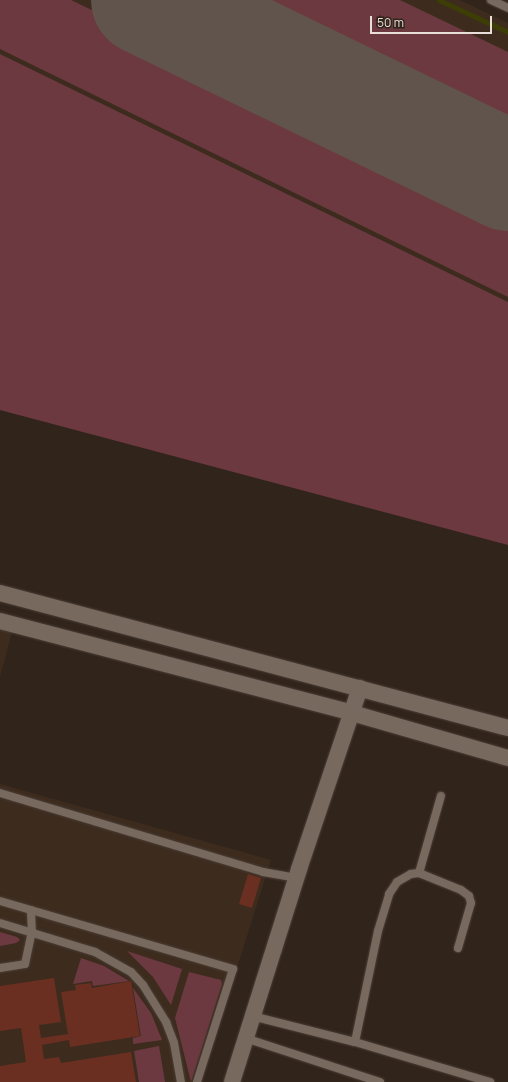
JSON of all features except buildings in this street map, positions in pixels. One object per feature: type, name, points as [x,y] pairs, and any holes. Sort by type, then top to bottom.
[{"type":"street","points":[[0,593],[508,728]]},
{"type":"street","points":[[0,622],[352,713],[508,758]]},
{"type":"street","points":[[176,667],[185,642]]},
{"type":"street","points":[[232,1082],[296,878],[360,688]]},
{"type":"lane","points":[[491,0],[508,8]]},
{"type":"lane","points":[[0,793],[263,872],[296,878]]},
{"type":"lane","points":[[419,873],[440,796]]},
{"type":"lane","points":[[355,1042],[378,931],[389,894],[404,877],[419,873],[461,890],[468,896],[471,903],[458,948]]},
{"type":"lane","points":[[0,901],[233,969],[197,1082]]},
{"type":"lane","points":[[0,968],[25,964],[32,932],[31,910]]},
{"type":"lane","points":[[0,922],[95,952],[131,972],[143,985],[166,1022],[174,1043],[181,1082]]},
{"type":"lane","points":[[252,1016],[355,1042],[490,1082]]},
{"type":"lane","points":[[246,1038],[380,1082]]},
{"type":"shaded area","points":[[0,0],[460,0],[508,23],[508,302],[0,54]]},
{"type":"shaded area","points":[[0,0],[71,0],[508,211],[508,297],[0,49]]},
{"type":"shaded area","points":[[220,0],[400,0],[508,52],[508,140]]},
{"type":"shaded area","points":[[0,54],[508,302],[508,545],[0,410]]},
{"type":"shaded area","points":[[0,617],[15,621],[0,677]]},
{"type":"shaded area","points":[[0,784],[271,860],[201,1082],[0,1082]]},
{"type":"shaded area","points":[[0,932],[17,937],[20,940],[16,943],[0,946]]},
{"type":"shaded area","points":[[127,951],[182,969],[171,1005],[153,977]]},
{"type":"shaded area","points":[[81,958],[104,966],[129,981],[93,986],[92,981],[73,984]]},
{"type":"shaded area","points":[[189,972],[221,980],[222,984],[191,1082],[175,1018]]},
{"type":"shaded area","points":[[133,988],[151,1013],[162,1040],[133,1044],[133,1038],[141,1036]]},
{"type":"shaded area","points":[[159,1046],[165,1082],[139,1082],[134,1051]]},
{"type":"waterway","points":[[439,0],[508,32]]},
{"type":"runway","points":[[146,0],[508,176]]}]
